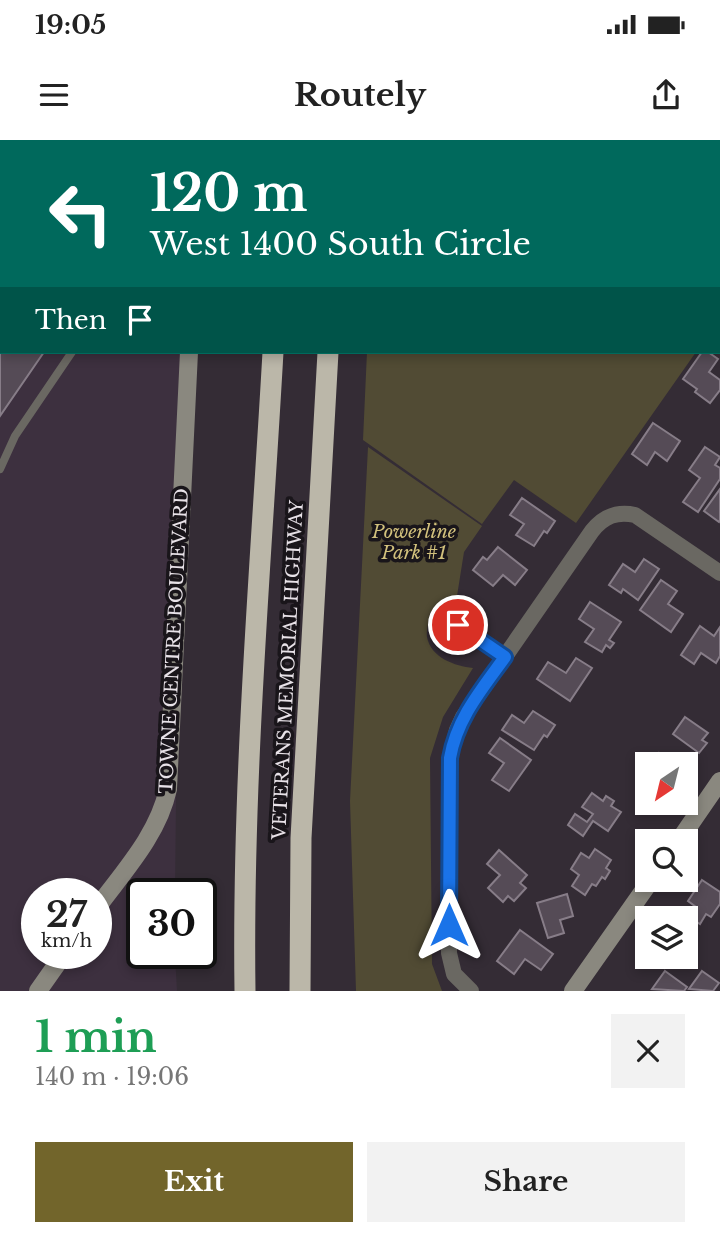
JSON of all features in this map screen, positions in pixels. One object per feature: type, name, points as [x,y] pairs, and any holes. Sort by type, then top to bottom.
[{"type":"highway","name":"VETERANS MEMORIAL HIGHWAY","points":[[245,991],[248,801],[273,354]]},
{"type":"highway","name":"VETERANS MEMORIAL HIGHWAY","points":[[300,991],[301,838],[328,354]]},
{"type":"street","name":"TOWNE CENTRE BOULEVARD","points":[[112,888],[142,848],[164,810],[168,789],[189,354]]},
{"type":"street","points":[[466,987],[454,974],[449,953],[450,758],[463,717],[599,523],[616,514],[626,513],[644,520],[720,573]]},
{"type":"street","points":[[458,625],[505,657]]},
{"type":"street","points":[[687,829],[720,781]]},
{"type":"street","points":[[573,991],[643,892]]},
{"type":"street","points":[[38,991],[53,969]]},
{"type":"lane","points":[[0,469],[15,436],[71,354]]},
{"type":"shaded area","points":[[0,354],[181,354],[175,878],[126,878],[126,969],[176,969],[177,991],[0,991]]},
{"type":"green space","points":[[367,354],[695,354],[576,523],[514,480],[482,524],[363,440]]},
{"type":"green space","name":"Powerline Park #1","points":[[368,447],[482,526],[464,552],[457,596],[442,602],[430,613],[427,632],[429,644],[439,656],[452,663],[473,668],[443,717],[430,758],[432,964],[442,991],[356,991],[350,801]]},
{"type":"building","points":[[0,354],[43,354],[0,416]]},
{"type":"building","points":[[701,354],[711,354],[718,359],[709,372],[720,380],[720,390],[710,403],[683,379]]},
{"type":"building","points":[[653,423],[680,441],[667,461],[655,452],[647,465],[632,454]]},
{"type":"building","points":[[705,447],[720,457],[715,465],[720,468],[720,479],[698,512],[683,502],[700,478],[689,470]]},
{"type":"building","points":[[720,489],[720,520],[719,522],[704,511]]},
{"type":"building","points":[[522,498],[555,521],[534,546],[516,535],[524,524],[510,515]]},
{"type":"building","points":[[498,547],[527,570],[515,585],[503,575],[493,586],[473,570],[483,557],[487,560]]},
{"type":"building","points":[[644,559],[659,569],[638,600],[623,589],[621,593],[609,585],[623,564],[635,572]]},
{"type":"building","points":[[661,580],[677,591],[668,604],[683,614],[671,632],[640,610]]},
{"type":"building","points":[[590,602],[621,622],[609,640],[614,643],[610,648],[606,645],[602,652],[585,642],[594,629],[579,619]]},
{"type":"building","points":[[700,626],[714,636],[720,627],[720,656],[716,663],[701,653],[694,664],[681,655]]},
{"type":"building","points":[[576,658],[592,668],[570,701],[537,679],[548,662],[566,673]]},
{"type":"building","points":[[533,711],[555,725],[534,750],[502,730],[512,715],[524,723]]},
{"type":"building","points":[[685,717],[708,733],[702,740],[707,743],[699,753],[673,734]]},
{"type":"building","points":[[500,738],[531,760],[509,791],[492,780],[504,763],[489,753]]},
{"type":"building","points":[[592,793],[603,801],[606,796],[614,801],[611,806],[621,812],[608,831],[593,821],[583,836],[568,825],[575,814],[587,822],[593,814],[582,807]]},
{"type":"building","points":[[595,849],[611,860],[606,868],[610,871],[596,886],[592,884],[585,895],[572,886],[579,875],[571,869],[581,853],[589,858]]},
{"type":"building","points":[[499,850],[527,875],[520,883],[526,888],[514,901],[508,896],[503,902],[488,888],[500,875],[487,864]]},
{"type":"building","points":[[702,880],[720,892],[720,904],[711,917],[706,914],[700,924],[698,906],[688,901],[694,892],[698,892]]},
{"type":"building","points":[[567,894],[573,916],[560,920],[564,933],[548,938],[537,903]]},
{"type":"building","points":[[520,930],[553,954],[541,970],[525,959],[514,974],[497,961]]},
{"type":"building","points":[[665,971],[687,987],[684,991],[652,989]]},
{"type":"building","points":[[702,971],[719,983],[713,991],[689,989]]},
{"type":"route","points":[[449,925],[450,758],[463,717],[505,657],[458,625]]}]
